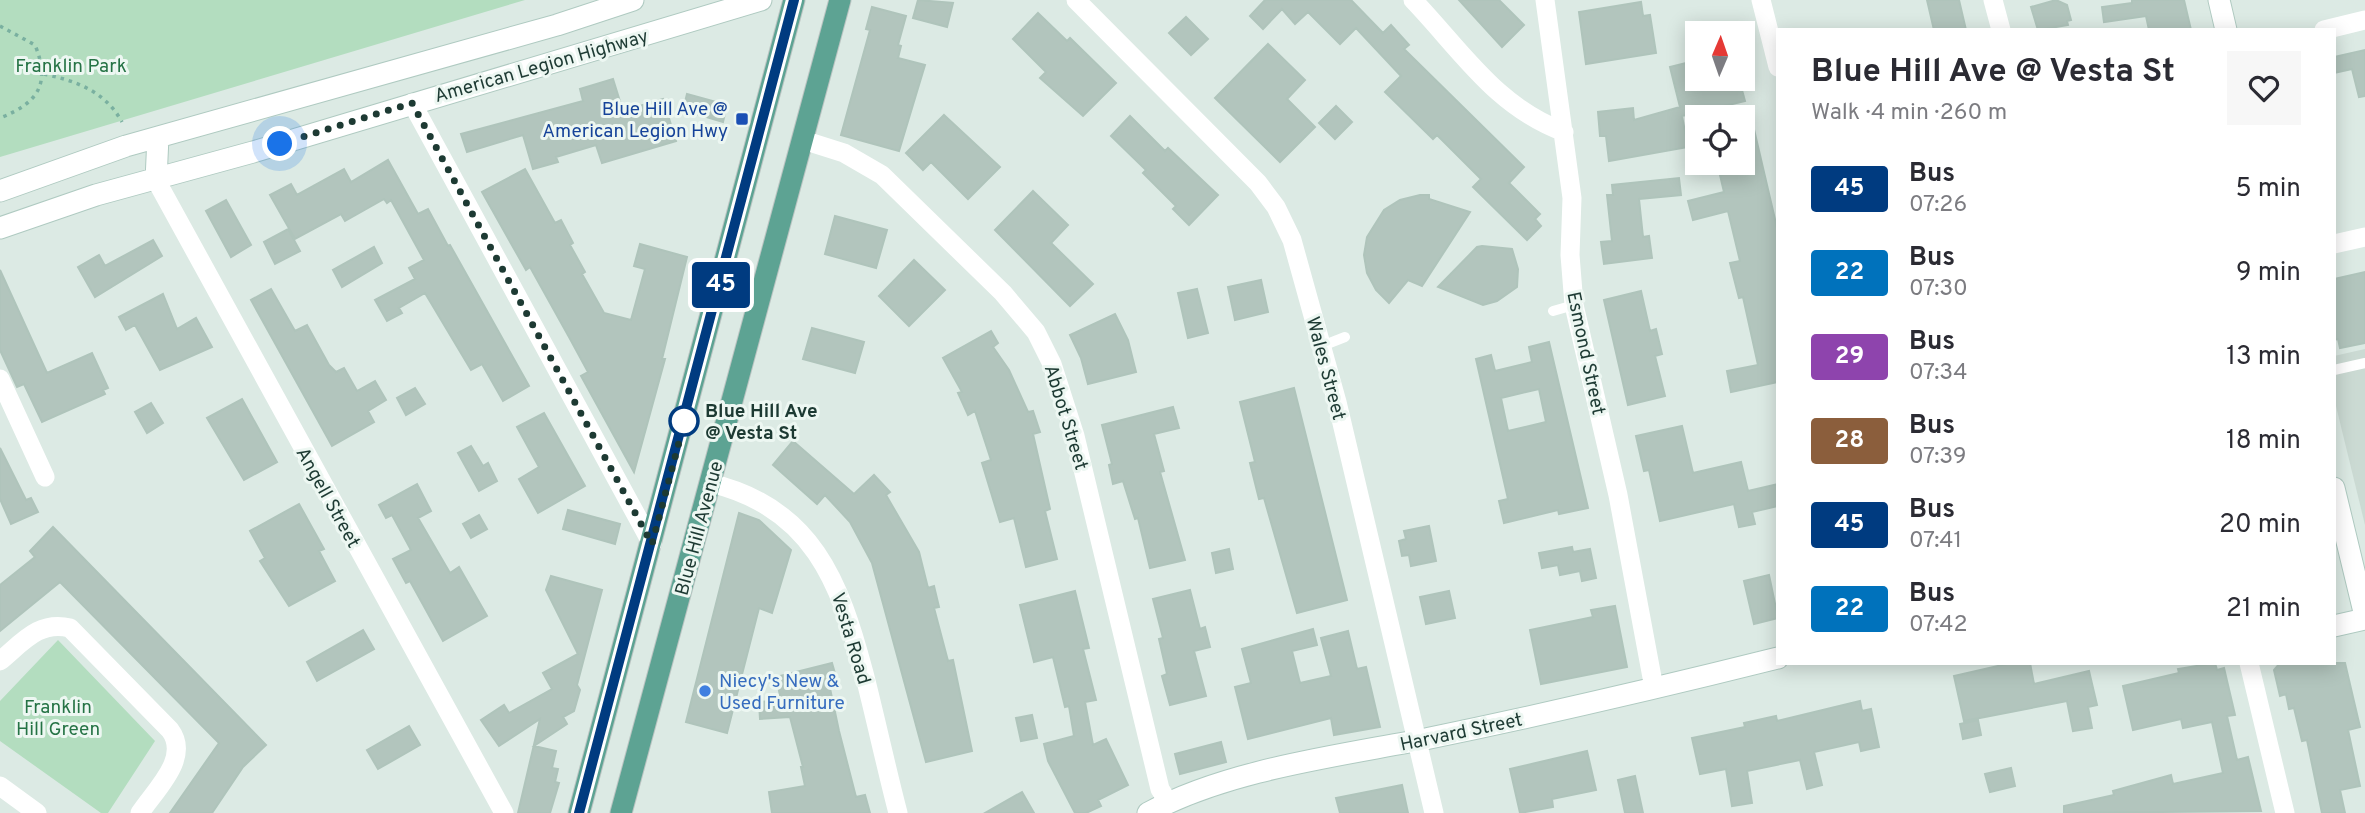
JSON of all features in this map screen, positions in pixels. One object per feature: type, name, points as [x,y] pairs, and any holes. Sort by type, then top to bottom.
[{"type":"main road","name":"American Legion Highway","points":[[0,191],[158,137],[633,0]]},
{"type":"main road","name":"American Legion Highway","points":[[0,228],[96,195],[156,180],[761,0]]},
{"type":"main road","points":[[579,813],[794,0]]},
{"type":"main road","name":"Blue Hill Avenue","points":[[621,813],[840,0]]},
{"type":"main road","points":[[2219,0],[2226,28]]},
{"type":"main road","points":[[156,180],[158,137]]},
{"type":"main road","points":[[2336,496],[2365,617],[2336,624]]},
{"type":"main road","name":"Harvard Street","points":[[1148,813],[1187,793],[1278,770],[1654,688],[1776,658]]},
{"type":"street","name":"Wales Street","points":[[1076,0],[1258,183],[1276,207],[1292,240],[1394,633],[1415,741],[1434,813]]},
{"type":"street","points":[[1413,0],[1498,94],[1522,113],[1564,132]]},
{"type":"street","name":"Esmond Street","points":[[1545,0],[1572,198],[1570,255],[1574,305],[1618,495],[1654,688]]},
{"type":"street","points":[[1761,0],[1776,59]]},
{"type":"street","points":[[1993,0],[2000,28]]},
{"type":"street","points":[[2332,28],[2365,20]]},
{"type":"street","points":[[412,103],[652,544]]},
{"type":"street","name":"Abbot Street","points":[[803,140],[844,152],[882,175],[1003,293],[1036,332],[1052,364],[1075,436],[1160,789],[1168,802]]},
{"type":"street","name":"Angell Street","points":[[156,180],[504,813]]},
{"type":"street","points":[[2336,244],[2365,237]]},
{"type":"street","points":[[0,379],[45,477]]},
{"type":"street","name":"Vesta Road","points":[[710,483],[743,492],[773,508],[801,534],[834,579],[850,621],[898,813]]},
{"type":"street","points":[[0,661],[40,628],[59,625],[70,628],[170,730],[176,738],[178,755],[140,813]]},
{"type":"street","points":[[2249,665],[2286,813]]},
{"type":"street","points":[[0,786],[37,813]]},
{"type":"lane","points":[[1553,311],[1574,305]]},
{"type":"lane","points":[[1321,346],[1345,337]]},
{"type":"lane","points":[[2336,370],[2365,363]]},
{"type":"path","points":[[0,26],[35,45],[44,74],[39,89],[27,105],[0,118]]},
{"type":"path","points":[[44,74],[72,81],[96,92],[115,109],[122,122]]},
{"type":"shaded area","points":[[2365,349],[2365,525],[2336,406],[2336,356]]},
{"type":"green space","name":"Franklin Park","points":[[0,0],[525,0],[0,157]]},
{"type":"green space","name":"Franklin Hill Green","points":[[58,640],[155,741],[108,813],[101,813],[0,741],[0,701]]},
{"type":"building","points":[[918,0],[953,3],[947,27],[913,18]]},
{"type":"building","points":[[1265,0],[1351,0],[1383,33],[1391,25],[1409,45],[1404,49],[1524,167],[1509,183],[1540,214],[1535,219],[1541,226],[1527,240],[1473,187],[1481,179],[1437,135],[1433,139],[1385,92],[1401,76],[1356,28],[1340,44],[1308,12],[1295,24],[1282,9],[1263,29],[1250,16]]},
{"type":"building","points":[[1459,0],[1499,0],[1524,25],[1502,47]]},
{"type":"building","points":[[1927,0],[1959,0],[1966,28],[1934,28]]},
{"type":"building","points":[[2056,0],[2067,5],[2071,20],[2067,21],[2068,25],[2037,28],[2031,7]]},
{"type":"building","points":[[2132,0],[2184,0],[2191,28],[2149,28],[2146,16],[2104,22],[2102,7],[2132,3]]},
{"type":"building","points":[[1641,2],[1643,16],[1650,15],[1656,53],[1586,64],[1579,12]]},
{"type":"building","points":[[872,7],[906,16],[898,45],[901,46],[898,58],[925,65],[899,151],[841,135],[870,30],[866,29]]},
{"type":"building","points":[[1038,13],[1067,41],[1070,38],[1116,83],[1083,116],[1040,78],[1046,72],[1013,39]]},
{"type":"building","points":[[1186,17],[1208,39],[1191,55],[1169,33]]},
{"type":"building","points":[[1268,44],[1305,80],[1287,99],[1315,127],[1280,162],[1215,98]]},
{"type":"building","points":[[2365,50],[2365,96],[2359,97],[2352,69],[2336,73],[2336,57]]},
{"type":"building","points":[[1685,63],[1685,91],[1742,91],[1745,101],[1728,105],[1685,105],[1685,115],[1682,116],[1685,148],[1609,161],[1606,136],[1600,136],[1598,112],[1633,108],[1634,120],[1680,107],[1670,67]]},
{"type":"building","points":[[613,79],[623,111],[663,99],[676,141],[602,163],[596,145],[556,157],[558,162],[533,169],[523,135],[467,152],[461,134],[583,101],[580,89]]},
{"type":"building","points":[[687,94],[727,105],[723,122],[683,110]]},
{"type":"building","points":[[1336,106],[1352,122],[1335,139],[1319,123]]},
{"type":"building","points":[[944,115],[1000,167],[968,199],[931,162],[923,170],[906,153]]},
{"type":"building","points":[[1130,116],[1165,151],[1168,148],[1218,195],[1189,225],[1173,209],[1176,206],[1143,173],[1146,170],[1111,136]]},
{"type":"building","points":[[1755,134],[1776,223],[1776,382],[1731,392],[1727,371],[1758,365],[1743,297],[1739,298],[1730,263],[1740,261],[1728,211],[1693,220],[1688,201],[1724,192],[1720,175],[1755,175]]},
{"type":"building","points":[[388,160],[418,214],[428,209],[529,386],[503,401],[482,364],[471,370],[425,293],[399,308],[402,313],[387,321],[375,300],[415,279],[409,268],[424,260],[391,200],[387,203],[384,199],[345,221],[341,214],[295,239],[270,195],[291,184],[297,195],[344,169],[351,182]]},
{"type":"building","points":[[525,169],[555,223],[561,220],[573,243],[570,245],[585,272],[582,274],[604,313],[631,320],[645,269],[634,266],[640,244],[687,257],[662,359],[665,359],[634,472],[581,376],[588,372],[569,337],[530,267],[526,270],[482,192]]},
{"type":"building","points":[[1679,178],[1681,195],[1639,199],[1643,237],[1649,236],[1652,258],[1604,264],[1601,242],[1612,241],[1607,195],[1613,195],[1612,185]]},
{"type":"building","points":[[1033,191],[1068,225],[1051,243],[1093,284],[1070,306],[995,230]]},
{"type":"building","points":[[1429,195],[1429,199],[1470,212],[1422,286],[1408,280],[1389,303],[1376,290],[1367,273],[1364,255],[1367,237],[1384,210],[1400,200]]},
{"type":"building","points":[[226,200],[251,245],[231,257],[206,211]]},
{"type":"building","points":[[835,216],[887,230],[876,268],[825,254]]},
{"type":"building","points":[[288,229],[300,251],[275,264],[264,242]]},
{"type":"building","points":[[153,240],[162,256],[95,297],[78,267],[99,255],[105,266]]},
{"type":"building","points":[[374,247],[382,263],[342,287],[333,270]]},
{"type":"building","points":[[1477,247],[1512,249],[1518,269],[1517,287],[1497,301],[1483,305],[1438,287]]},
{"type":"building","points":[[914,260],[945,290],[909,326],[879,296]]},
{"type":"building","points":[[0,270],[47,373],[92,353],[108,388],[103,390],[105,394],[42,422],[24,384],[17,387],[0,350]]},
{"type":"building","points":[[2365,272],[2365,343],[2340,348],[2336,340],[2336,279]]},
{"type":"building","points":[[1261,280],[1268,312],[1235,320],[1228,287]]},
{"type":"building","points":[[271,289],[295,331],[307,325],[329,365],[336,372],[344,368],[357,391],[375,381],[386,400],[368,411],[374,422],[332,446],[251,300]]},
{"type":"building","points":[[1197,289],[1208,333],[1188,338],[1178,293]]},
{"type":"building","points":[[1641,291],[1650,331],[1656,329],[1662,354],[1655,356],[1665,396],[1628,405],[1604,300]]},
{"type":"building","points":[[163,294],[177,329],[196,318],[212,347],[160,370],[135,325],[126,330],[119,317]]},
{"type":"building","points":[[1115,314],[1128,340],[1136,372],[1088,384],[1081,358],[1070,335]]},
{"type":"building","points":[[812,328],[864,342],[855,373],[803,359]]},
{"type":"building","points":[[991,331],[998,343],[993,347],[1009,370],[1028,412],[1033,411],[1040,432],[1033,434],[1050,509],[1045,511],[1057,559],[1026,567],[1014,518],[1000,522],[982,463],[991,460],[975,411],[968,415],[958,393],[962,392],[943,358]]},
{"type":"building","points":[[1549,342],[1588,508],[1559,514],[1558,510],[1504,523],[1499,501],[1508,499],[1476,359],[1491,355],[1495,371],[1532,362],[1529,347]],"holes":[[[1539,389],[1546,422],[1508,431],[1501,398]]]},
{"type":"building","points":[[415,388],[425,404],[406,415],[397,398]]},
{"type":"building","points":[[1294,388],[1347,600],[1297,613],[1264,498],[1259,499],[1250,463],[1255,462],[1240,402]]},
{"type":"building","points":[[242,399],[277,462],[244,480],[207,418]]},
{"type":"building","points":[[151,403],[163,423],[147,433],[135,412]]},
{"type":"building","points":[[1173,407],[1179,428],[1154,434],[1164,471],[1160,472],[1185,560],[1150,568],[1138,518],[1135,519],[1123,481],[1113,484],[1109,465],[1112,464],[1102,425]]},
{"type":"building","points":[[544,413],[585,486],[538,513],[519,479],[539,467],[517,427]]},
{"type":"building","points":[[1682,426],[1693,473],[1741,462],[1748,491],[1776,484],[1776,506],[1752,512],[1755,524],[1739,527],[1734,504],[1660,521],[1649,470],[1644,471],[1636,436]]},
{"type":"building","points":[[793,441],[854,494],[874,475],[890,492],[886,495],[919,552],[928,588],[934,586],[939,607],[934,608],[948,661],[953,660],[972,751],[926,762],[872,563],[850,522],[825,495],[817,504],[773,465]]},
{"type":"building","points":[[471,446],[483,466],[488,463],[497,481],[479,491],[458,453]]},
{"type":"building","points":[[0,448],[26,500],[31,498],[38,512],[11,524],[0,499]]},
{"type":"building","points":[[417,484],[431,511],[418,518],[450,573],[459,567],[487,616],[443,641],[410,581],[406,583],[393,559],[411,550],[392,515],[386,518],[379,505]]},
{"type":"building","points":[[299,504],[324,549],[319,551],[335,581],[289,606],[260,561],[265,558],[250,531]]},
{"type":"building","points":[[568,510],[620,524],[615,544],[563,529]]},
{"type":"building","points":[[739,513],[759,520],[791,550],[772,613],[759,608],[727,733],[686,722]]},
{"type":"building","points":[[479,515],[487,529],[471,538],[463,524]]},
{"type":"building","points":[[1429,526],[1436,561],[1411,566],[1409,555],[1402,556],[1399,541],[1406,539],[1404,531]]},
{"type":"building","points":[[53,527],[266,745],[243,767],[212,813],[170,813],[219,743],[60,582],[0,631],[0,585],[35,557],[30,551]]},
{"type":"building","points":[[1572,547],[1573,552],[1590,549],[1596,578],[1582,581],[1580,571],[1560,575],[1558,565],[1542,568],[1539,553]]},
{"type":"building","points":[[1229,549],[1233,569],[1216,573],[1212,553]]},
{"type":"building","points":[[1769,575],[1776,618],[1754,624],[1744,581]]},
{"type":"building","points":[[551,576],[602,590],[577,685],[580,690],[574,711],[563,717],[567,724],[534,746],[556,751],[552,768],[558,769],[555,782],[559,783],[550,813],[518,813],[540,719],[499,746],[481,720],[504,705],[509,713],[552,689],[543,673],[578,654],[546,590]]},
{"type":"building","points":[[1190,590],[1200,629],[1205,627],[1210,647],[1194,651],[1206,696],[1170,705],[1162,676],[1167,674],[1159,639],[1163,638],[1153,599]]},
{"type":"building","points":[[1075,591],[1089,648],[1083,649],[1096,700],[1085,702],[1093,745],[1106,739],[1128,785],[1098,800],[1101,806],[1086,813],[1075,813],[1048,761],[1044,744],[1074,736],[1069,706],[1065,707],[1053,657],[1034,662],[1020,605]]},
{"type":"building","points":[[1449,591],[1455,618],[1426,624],[1420,597]]},
{"type":"building","points":[[1615,606],[1627,667],[1541,684],[1530,630],[1593,617],[1591,610]]},
{"type":"building","points":[[1313,629],[1317,645],[1292,651],[1300,683],[1331,676],[1321,638],[1348,631],[1357,669],[1366,667],[1380,727],[1334,735],[1331,718],[1248,739],[1235,687],[1251,683],[1242,649]]},
{"type":"building","points":[[363,630],[374,649],[317,681],[307,662]]},
{"type":"building","points":[[832,663],[836,677],[828,679],[839,731],[856,797],[865,795],[870,813],[772,813],[769,792],[805,786],[803,767],[790,717],[760,719],[759,702],[781,700],[776,677]]},
{"type":"building","points":[[2345,663],[2360,727],[2348,730],[2360,786],[2340,790],[2345,813],[2322,813],[2307,740],[2302,741],[2294,708],[2289,709],[2286,694],[2280,696],[2274,670],[2278,665]]},
{"type":"building","points":[[2002,665],[2030,665],[2034,684],[2089,671],[2097,705],[2088,707],[2092,728],[2073,731],[2067,701],[1964,721],[1954,676]]},
{"type":"building","points":[[2203,665],[2216,665],[2217,670],[2224,668],[2235,715],[2227,716],[2237,760],[2248,757],[2261,811],[2064,813],[2064,806],[2114,795],[2113,791],[2171,775],[2173,784],[2223,773],[2212,722],[2183,728],[2181,719],[2133,730],[2123,686],[2179,673],[2178,669]]},
{"type":"building","points":[[1860,701],[1862,711],[1871,709],[1879,747],[1861,751],[1859,742],[1814,752],[1822,785],[1807,789],[1800,760],[1747,771],[1752,803],[1732,806],[1726,769],[1700,774],[1692,738],[1745,727],[1744,723],[1776,716],[1777,721]]},
{"type":"building","points":[[1032,715],[1037,738],[1021,741],[1016,718]]},
{"type":"building","points":[[1978,720],[1981,735],[1963,739],[1960,724]]},
{"type":"building","points":[[409,726],[420,745],[378,769],[367,750]]},
{"type":"building","points":[[1221,742],[1226,762],[1180,774],[1175,754]]},
{"type":"building","points":[[1587,751],[1596,790],[1552,799],[1553,807],[1520,813],[1510,769]]},
{"type":"building","points":[[2011,768],[2015,786],[1990,792],[1985,774]]},
{"type":"building","points":[[1635,776],[1643,813],[1625,813],[1618,780]]},
{"type":"building","points":[[1402,785],[1408,813],[1340,813],[1336,798]]},
{"type":"building","points":[[1022,792],[1034,813],[985,813]]},
{"type":"bus line","name":"45","points":[[579,813],[747,187],[794,0]]},
{"type":"place","name":"Blue Hill Ave @ American Legion Hwy","points":[[742,119]]},
{"type":"place","name":"Blue Hill Ave @ Vesta St","points":[[684,421]]},
{"type":"place","name":"Niecy's New & Used Furniture","points":[[705,691]]},
{"type":"route","points":[[280,144],[412,103],[652,544],[686,416],[684,421]]}]
